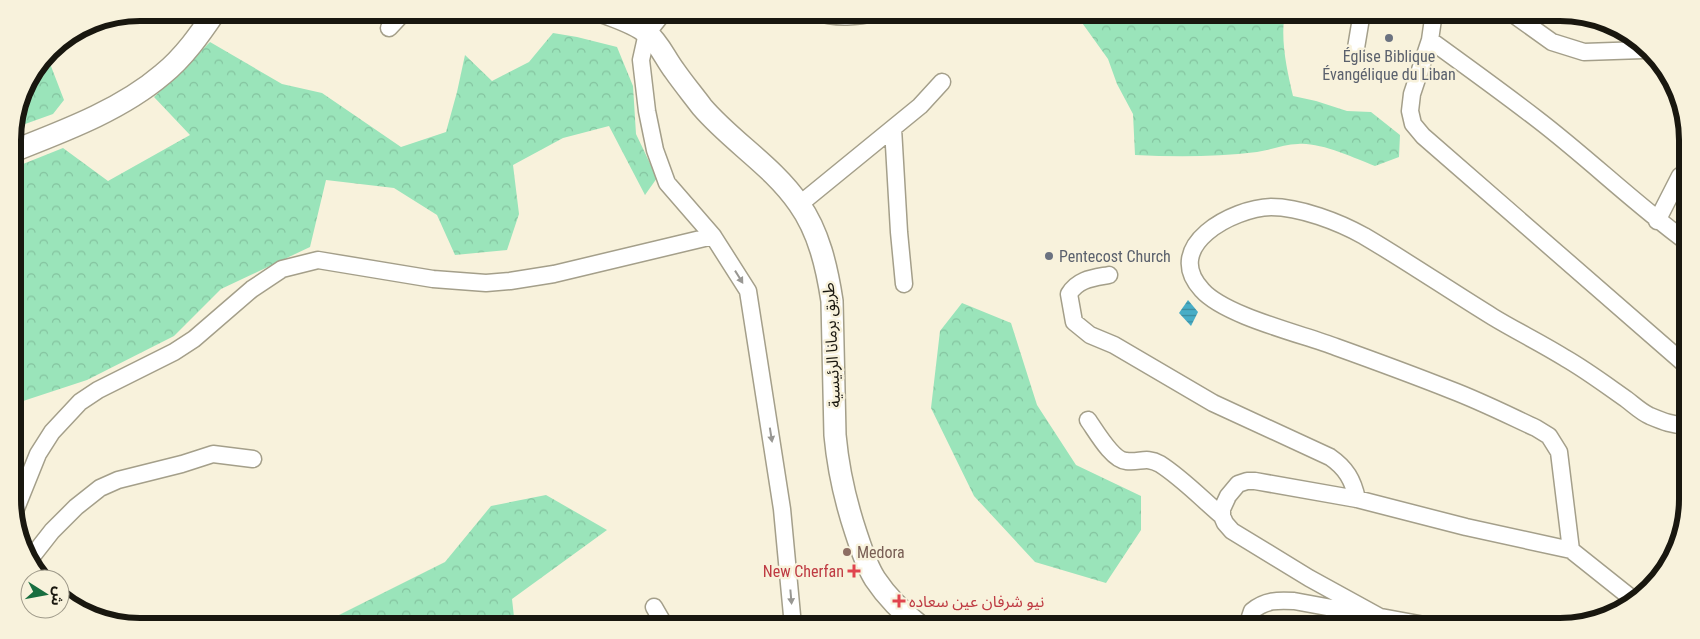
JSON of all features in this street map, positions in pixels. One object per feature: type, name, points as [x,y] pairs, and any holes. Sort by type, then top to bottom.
[{"type":"main road","points":[[22,147],[80,124],[137,93],[163,75],[177,61],[199,36],[209,21]]},
{"type":"main road","name":"طريق برمانا الرئيسية","points":[[626,21],[647,33],[656,42],[673,69],[703,108],[722,128],[771,171],[800,204],[818,240],[829,282],[833,326],[834,435],[847,505],[863,554],[874,578],[889,597],[911,617]]},
{"type":"street","points":[[389,28],[396,21]]},
{"type":"street","points":[[657,21],[647,33],[641,60],[647,111],[655,150],[667,183],[713,236],[748,292],[782,509],[792,618]]},
{"type":"street","points":[[1355,54],[1360,21]]},
{"type":"street","points":[[1433,21],[1430,40],[1412,94],[1410,111],[1413,124],[1430,142],[1679,359]]},
{"type":"street","points":[[1523,21],[1552,42],[1584,52],[1637,50]]},
{"type":"street","points":[[1430,40],[1538,119],[1608,177],[1657,221],[1679,236]]},
{"type":"street","points":[[800,204],[920,106],[942,82]]},
{"type":"street","points":[[893,128],[904,284]]},
{"type":"street","points":[[1657,221],[1679,178]]},
{"type":"street","points":[[1571,550],[1559,452],[1548,436],[1536,428],[1452,390],[1325,342],[1232,310],[1210,298],[1193,279],[1190,266],[1191,255],[1203,235],[1235,216],[1269,207],[1289,208],[1355,231],[1494,317],[1566,358],[1648,415],[1679,426]]},
{"type":"street","points":[[21,496],[38,454],[52,432],[80,402],[98,390],[187,344],[252,289],[282,269],[318,260],[433,279],[486,283],[554,274],[713,236]]},
{"type":"street","points":[[1108,275],[1084,281],[1074,287],[1069,294],[1074,322],[1083,331],[1127,353],[1213,403],[1330,457],[1346,471],[1352,480],[1357,499]]},
{"type":"street","points":[[1088,420],[1116,457],[1128,461],[1151,459],[1170,471],[1222,516]]},
{"type":"street","points":[[35,553],[52,531],[76,507],[100,488],[118,480],[213,454],[253,459]]},
{"type":"street","points":[[1380,616],[1309,578],[1232,531],[1225,523],[1222,509],[1228,496],[1238,484],[1255,480],[1357,499],[1466,527],[1571,550],[1629,595]]},
{"type":"street","points":[[1250,617],[1252,611],[1264,603],[1278,600],[1294,601],[1386,617]]},
{"type":"street","points":[[654,607],[660,618]]},
{"type":"green space","points":[[1081,21],[1284,21],[1284,44],[1293,96],[1347,111],[1371,112],[1400,135],[1399,157],[1375,166],[1337,151],[1307,144],[1293,144],[1257,152],[1226,155],[1135,155],[1133,114],[1117,84],[1108,59]]},
{"type":"green space","points":[[553,33],[617,47],[633,86],[636,134],[657,178],[645,195],[609,126],[563,138],[513,165],[519,214],[507,250],[455,255],[437,215],[394,188],[326,180],[310,247],[221,289],[174,336],[87,380],[21,402],[22,164],[63,148],[108,181],[190,135],[154,97],[210,42],[282,84],[322,93],[401,147],[446,132],[465,55],[492,81],[529,62]]},
{"type":"green space","points":[[50,63],[64,100],[53,114],[23,125],[30,95],[41,74]]},
{"type":"green space","points":[[962,303],[1011,323],[1037,405],[1076,465],[1141,496],[1141,530],[1106,583],[1035,562],[974,496],[931,408],[940,331]]},
{"type":"green space","points":[[546,495],[607,530],[512,599],[514,618],[333,618],[445,562],[491,506]]},
{"type":"water","points":[[1188,300],[1198,312],[1191,326],[1179,313]]},
{"type":"place","name":"Église Biblique Évangélique du Liban","points":[[1389,38]]},
{"type":"place","name":"Pentecost Church","points":[[1049,256]]},
{"type":"place","name":"Medora","points":[[847,552]]},
{"type":"place","name":"New Cherfan","points":[[854,571]]},
{"type":"place","name":"نيو شرفان عين سعاده","points":[[899,601]]}]
